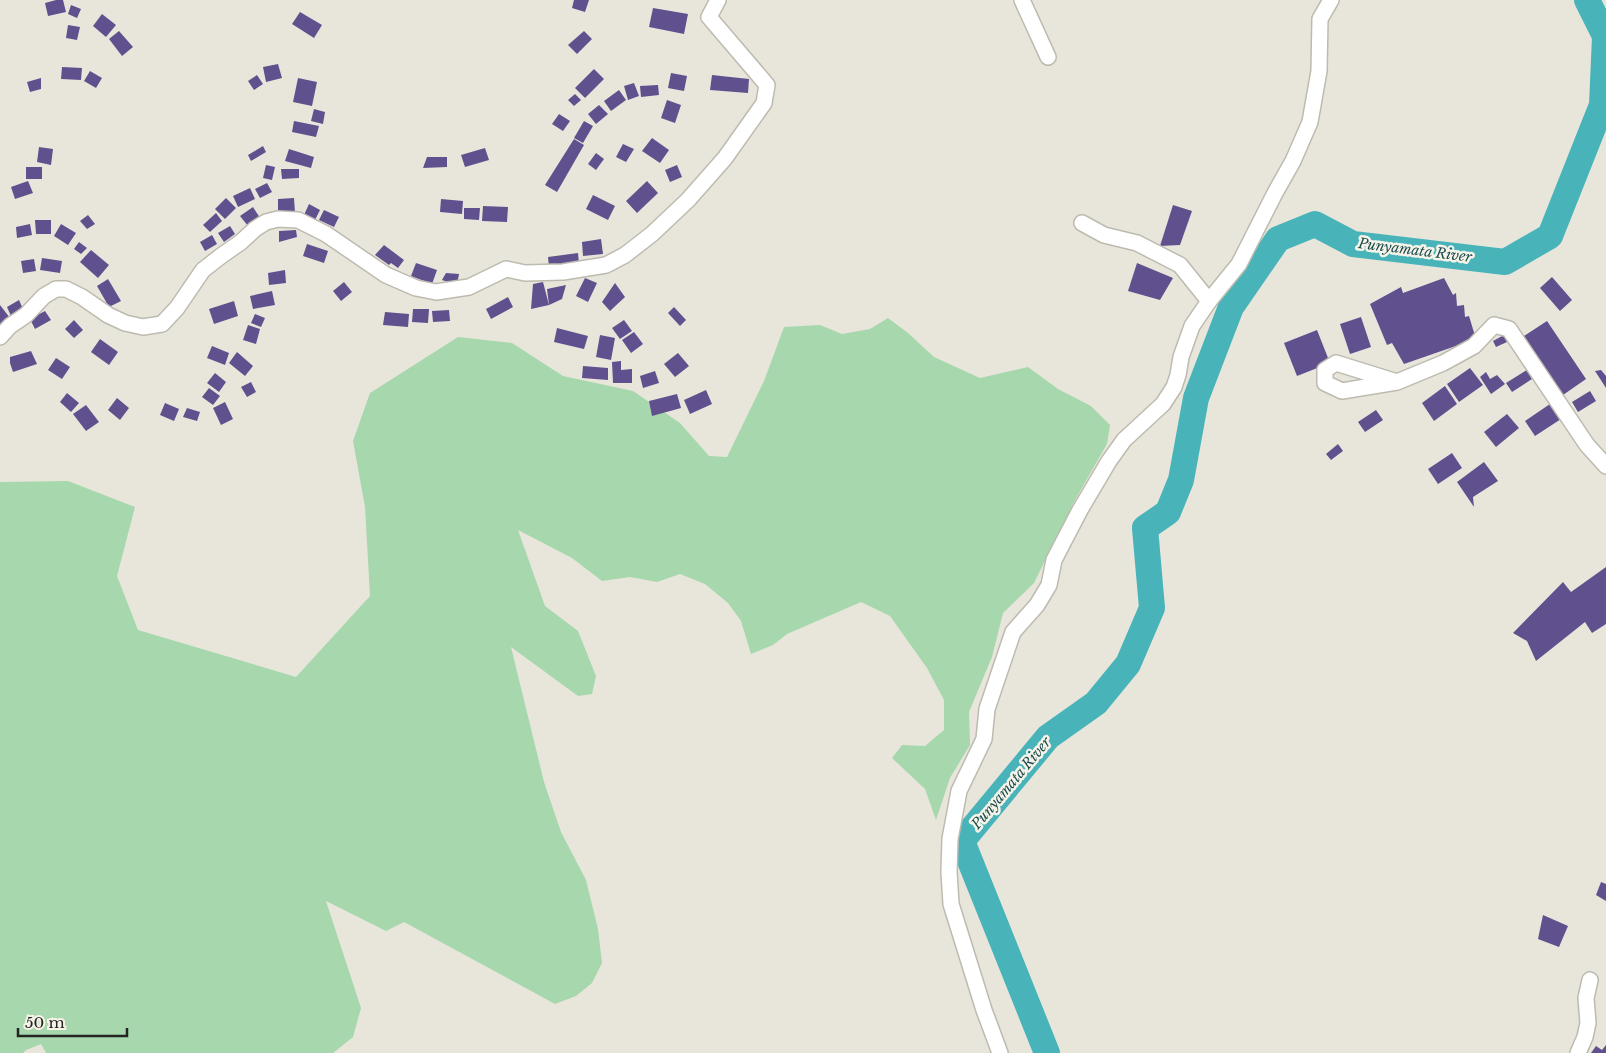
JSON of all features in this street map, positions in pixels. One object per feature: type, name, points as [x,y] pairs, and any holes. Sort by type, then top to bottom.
[{"type":"street","points":[[0,337],[10,326],[26,315],[44,296],[56,289],[66,289],[108,315],[125,323],[143,327],[162,324],[204,270],[242,242],[255,229],[266,222],[278,219],[298,220],[326,234],[386,275],[416,288],[436,292],[469,287],[506,268],[525,273],[542,274],[606,265],[625,255],[688,200],[725,158],[764,103],[767,85],[710,18],[718,0]]},
{"type":"street","points":[[1022,0],[1048,57]]},
{"type":"street","points":[[1000,1053],[984,1010],[951,904],[949,872],[950,839],[960,791],[984,739],[987,709],[1013,632],[1037,605],[1049,585],[1054,560],[1080,510],[1109,461],[1124,440],[1163,404],[1174,387],[1181,357],[1192,326],[1209,301],[1239,264],[1293,161],[1310,122],[1319,71],[1320,19],[1331,0]]},
{"type":"street","points":[[1082,223],[1104,235],[1137,243],[1180,265],[1209,301]]},
{"type":"street","points":[[1396,382],[1443,363],[1474,346],[1494,325],[1510,328],[1587,445],[1606,466]]},
{"type":"street","points":[[1578,1053],[1585,1037],[1588,1023],[1586,998],[1590,980]]},
{"type":"green space","points":[[888,318],[934,357],[980,378],[1028,367],[1058,389],[1091,406],[1110,425],[1107,444],[1075,500],[1034,583],[1003,613],[992,657],[969,712],[970,745],[950,778],[936,820],[925,789],[892,758],[902,745],[925,746],[944,730],[944,700],[927,668],[890,616],[861,602],[787,634],[773,645],[751,654],[741,621],[728,603],[705,584],[680,574],[657,582],[630,577],[602,581],[572,558],[518,530],[545,606],[578,631],[596,676],[592,694],[578,696],[511,647],[544,782],[561,832],[586,880],[598,929],[602,963],[592,983],[576,996],[555,1004],[404,922],[386,931],[326,901],[361,1008],[353,1037],[333,1053],[46,1053],[41,1044],[23,1053],[0,1053],[0,482],[68,481],[135,507],[117,576],[138,630],[296,677],[370,596],[365,507],[353,441],[370,393],[458,337],[512,343],[563,376],[633,391],[680,423],[709,456],[727,457],[764,381],[784,327],[820,325],[842,334],[870,329]]},
{"type":"building","points":[[63,0],[66,12],[48,16],[45,3]]},
{"type":"building","points":[[574,0],[589,0],[585,12],[572,8]]},
{"type":"building","points":[[71,5],[81,9],[77,18],[68,14]]},
{"type":"building","points":[[653,8],[688,14],[684,34],[649,27]]},
{"type":"building","points":[[300,12],[322,25],[314,38],[292,24]]},
{"type":"building","points":[[102,14],[116,25],[106,37],[93,26]]},
{"type":"building","points":[[68,25],[80,27],[77,40],[66,38]]},
{"type":"building","points":[[119,31],[133,47],[122,56],[109,39]]},
{"type":"building","points":[[584,31],[592,39],[577,54],[568,45]]},
{"type":"building","points":[[278,64],[282,78],[266,82],[263,67]]},
{"type":"building","points":[[62,67],[82,68],[81,80],[61,79]]},
{"type":"building","points":[[594,69],[604,79],[585,98],[575,88]]},
{"type":"building","points":[[90,71],[102,78],[96,88],[84,81]]},
{"type":"building","points":[[671,73],[687,76],[684,91],[668,88]]},
{"type":"building","points":[[257,75],[263,84],[254,90],[248,81]]},
{"type":"building","points":[[712,75],[749,79],[748,93],[710,90]]},
{"type":"building","points":[[41,78],[41,89],[30,92],[27,82]]},
{"type":"building","points":[[298,78],[317,82],[312,106],[293,102]]},
{"type":"building","points":[[634,83],[639,96],[628,100],[624,86]]},
{"type":"building","points":[[658,85],[659,95],[641,97],[640,86]]},
{"type":"building","points":[[619,90],[626,100],[611,111],[604,101]]},
{"type":"building","points":[[575,94],[581,100],[574,106],[568,100]]},
{"type":"building","points":[[667,100],[681,105],[675,123],[661,118]]},
{"type":"building","points":[[599,105],[608,114],[596,124],[588,114]]},
{"type":"building","points":[[314,109],[325,112],[323,124],[311,121]]},
{"type":"building","points":[[559,114],[570,121],[563,131],[552,124]]},
{"type":"building","points":[[294,121],[319,126],[316,137],[292,132]]},
{"type":"building","points":[[584,121],[593,126],[583,143],[574,138]]},
{"type":"building","points":[[652,138],[669,150],[660,163],[642,151]]},
{"type":"building","points":[[574,139],[584,145],[557,192],[545,185]]},
{"type":"building","points":[[623,144],[634,149],[626,162],[616,157]]},
{"type":"building","points":[[263,146],[266,152],[251,161],[248,155]]},
{"type":"building","points":[[39,147],[53,149],[51,165],[37,162]]},
{"type":"building","points":[[485,148],[489,160],[465,167],[461,155]]},
{"type":"building","points":[[289,149],[314,157],[311,168],[285,161]]},
{"type":"building","points":[[596,153],[604,159],[596,170],[588,164]]},
{"type":"building","points":[[427,157],[447,157],[447,167],[423,168]]},
{"type":"building","points":[[266,165],[275,167],[272,180],[263,178]]},
{"type":"building","points":[[677,165],[682,177],[670,182],[665,170]]},
{"type":"building","points":[[26,167],[42,167],[42,179],[26,179]]},
{"type":"building","points":[[281,169],[299,169],[299,178],[282,179]]},
{"type":"building","points":[[28,181],[33,193],[15,199],[11,187]]},
{"type":"building","points":[[647,181],[658,193],[637,213],[626,201]]},
{"type":"building","points":[[267,183],[272,192],[260,198],[255,189]]},
{"type":"building","points":[[250,188],[255,199],[238,207],[233,196]]},
{"type":"building","points":[[593,195],[615,206],[608,220],[586,209]]},
{"type":"building","points":[[226,198],[236,208],[225,219],[215,209]]},
{"type":"building","points":[[294,198],[295,213],[278,214],[278,199]]},
{"type":"building","points":[[441,199],[463,201],[462,214],[440,212]]},
{"type":"building","points":[[309,204],[320,210],[315,220],[304,215]]},
{"type":"building","points":[[1173,205],[1192,211],[1180,245],[1160,246]]},
{"type":"building","points":[[483,206],[508,207],[507,222],[482,221]]},
{"type":"building","points":[[253,207],[260,218],[248,226],[240,216]]},
{"type":"building","points":[[464,208],[480,208],[479,220],[464,219]]},
{"type":"building","points":[[324,210],[339,217],[334,227],[319,220]]},
{"type":"building","points":[[216,213],[222,221],[210,232],[203,225]]},
{"type":"building","points":[[88,215],[95,224],[87,229],[80,221]]},
{"type":"building","points":[[35,220],[51,220],[51,234],[36,234]]},
{"type":"building","points":[[30,224],[32,235],[17,238],[16,227]]},
{"type":"building","points":[[61,224],[76,233],[68,245],[54,236]]},
{"type":"building","points":[[230,226],[235,234],[224,242],[218,233]]},
{"type":"building","points":[[296,230],[297,237],[279,242],[279,231]]},
{"type":"building","points":[[212,235],[217,244],[205,251],[200,242]]},
{"type":"building","points":[[601,239],[603,254],[583,256],[582,242]]},
{"type":"building","points":[[79,242],[87,248],[81,254],[74,249]]},
{"type":"building","points":[[307,244],[328,251],[324,263],[303,256]]},
{"type":"building","points":[[384,245],[404,260],[398,268],[391,263],[389,265],[375,255]]},
{"type":"building","points":[[91,250],[109,265],[98,278],[80,262]]},
{"type":"building","points":[[578,253],[579,264],[549,268],[548,257]]},
{"type":"building","points":[[42,258],[62,261],[60,273],[40,270]]},
{"type":"building","points":[[34,259],[36,271],[23,273],[21,261]]},
{"type":"building","points":[[416,263],[437,270],[432,284],[411,276]]},
{"type":"building","points":[[1137,263],[1173,278],[1160,300],[1128,291]]},
{"type":"building","points":[[285,270],[286,283],[269,285],[268,273]]},
{"type":"building","points":[[446,273],[459,274],[457,285],[442,280]]},
{"type":"building","points":[[1552,277],[1572,300],[1560,311],[1540,288]]},
{"type":"building","points":[[585,278],[597,283],[588,302],[576,296]]},
{"type":"building","points":[[1444,278],[1453,295],[1456,293],[1457,306],[1464,305],[1465,317],[1469,316],[1476,339],[1404,364],[1392,343],[1387,345],[1370,304],[1401,287],[1403,293]]},
{"type":"building","points":[[108,279],[121,301],[109,307],[97,286]]},
{"type":"building","points":[[344,282],[352,292],[341,301],[333,291]]},
{"type":"building","points":[[543,282],[549,305],[531,309],[533,284]]},
{"type":"building","points":[[615,283],[625,297],[610,311],[602,302]]},
{"type":"building","points":[[566,285],[562,299],[549,305],[547,289]]},
{"type":"building","points":[[272,291],[275,305],[253,309],[250,296]]},
{"type":"building","points":[[508,297],[513,307],[491,319],[486,309]]},
{"type":"building","points":[[19,300],[23,309],[11,316],[7,307]]},
{"type":"building","points":[[234,301],[238,316],[214,324],[209,309]]},
{"type":"building","points":[[0,305],[10,318],[0,326]]},
{"type":"building","points":[[674,307],[686,320],[680,326],[668,313]]},
{"type":"building","points":[[413,309],[429,309],[428,323],[412,322]]},
{"type":"building","points":[[449,310],[450,321],[433,322],[432,311]]},
{"type":"building","points":[[45,311],[51,320],[35,329],[30,319]]},
{"type":"building","points":[[385,312],[409,314],[408,327],[383,325]]},
{"type":"building","points":[[255,314],[265,318],[261,327],[251,323]]},
{"type":"building","points":[[1361,317],[1371,347],[1350,354],[1340,324]]},
{"type":"building","points":[[74,320],[83,330],[74,338],[65,329]]},
{"type":"building","points":[[624,320],[632,331],[620,339],[612,328]]},
{"type":"building","points":[[1547,321],[1586,379],[1563,395],[1524,336]]},
{"type":"building","points":[[248,325],[260,329],[256,344],[243,340]]},
{"type":"building","points":[[557,328],[588,336],[584,349],[554,342]]},
{"type":"building","points":[[1317,330],[1330,363],[1297,376],[1284,343]]},
{"type":"building","points":[[634,332],[643,344],[631,353],[622,340]]},
{"type":"building","points":[[600,335],[615,338],[611,360],[596,357]]},
{"type":"building","points":[[1504,335],[1507,342],[1496,347],[1493,341]]},
{"type":"building","points":[[100,339],[118,352],[109,365],[91,352]]},
{"type":"building","points":[[212,346],[229,353],[225,365],[207,358]]},
{"type":"building","points":[[31,351],[37,364],[13,372],[10,357]]},
{"type":"building","points":[[237,352],[253,366],[245,376],[229,363]]},
{"type":"building","points":[[678,353],[689,366],[675,377],[664,364]]},
{"type":"building","points":[[56,358],[70,367],[62,379],[48,370]]},
{"type":"building","points":[[621,361],[621,370],[632,369],[632,383],[613,383],[612,362]]},
{"type":"building","points":[[583,366],[608,368],[608,380],[582,378]]},
{"type":"building","points":[[1470,368],[1483,385],[1459,402],[1447,384]]},
{"type":"building","points":[[1527,370],[1532,379],[1512,392],[1506,383]]},
{"type":"building","points":[[1601,370],[1606,376],[1606,388],[1595,371]]},
{"type":"building","points":[[655,371],[659,383],[643,388],[640,376]]},
{"type":"building","points":[[1486,372],[1490,379],[1497,375],[1505,384],[1491,394],[1480,377]]},
{"type":"building","points":[[215,373],[226,382],[219,392],[207,383]]},
{"type":"building","points":[[251,382],[256,392],[247,397],[241,387]]},
{"type":"building","points":[[1445,386],[1457,404],[1434,421],[1422,403]]},
{"type":"building","points":[[209,388],[220,396],[213,405],[202,397]]},
{"type":"building","points":[[706,390],[712,404],[690,414],[684,400]]},
{"type":"building","points":[[1590,391],[1596,401],[1578,412],[1572,402]]},
{"type":"building","points":[[67,393],[79,403],[71,412],[60,402]]},
{"type":"building","points":[[677,394],[681,408],[652,416],[649,401]]},
{"type":"building","points":[[117,398],[129,408],[120,420],[108,410]]},
{"type":"building","points":[[225,402],[233,419],[221,425],[213,408]]},
{"type":"building","points":[[165,403],[179,409],[174,421],[160,415]]},
{"type":"building","points":[[1550,404],[1561,419],[1535,436],[1525,421]]},
{"type":"building","points":[[86,405],[99,422],[86,431],[73,414]]},
{"type":"building","points":[[187,408],[200,412],[197,421],[183,417]]},
{"type":"building","points":[[1376,410],[1383,420],[1365,432],[1358,422]]},
{"type":"building","points":[[1507,414],[1519,428],[1496,447],[1484,432]]},
{"type":"building","points":[[1338,444],[1343,451],[1331,460],[1326,454]]},
{"type":"building","points":[[1452,453],[1462,468],[1438,484],[1428,469]]},
{"type":"building","points":[[1484,462],[1498,481],[1473,497],[1474,507],[1457,482]]},
{"type":"building","points":[[1606,567],[1606,624],[1592,633],[1585,622],[1536,661],[1527,641],[1513,633],[1563,582],[1571,592]]},
{"type":"building","points":[[1601,882],[1606,884],[1606,901],[1596,895]]},
{"type":"building","points":[[1543,915],[1568,926],[1559,947],[1538,939]]},
{"type":"building","points":[[1606,1045],[1606,1053],[1591,1053],[1596,1046],[1602,1050]]},
{"type":"waterway","name":"Punyamata River","points":[[1047,1053],[962,841],[1048,737],[1096,703],[1128,664],[1152,608],[1145,528],[1168,512],[1181,480],[1196,398],[1231,307],[1278,239],[1315,224],[1353,244],[1505,262],[1550,236],[1602,105],[1605,36],[1587,0]]}]
